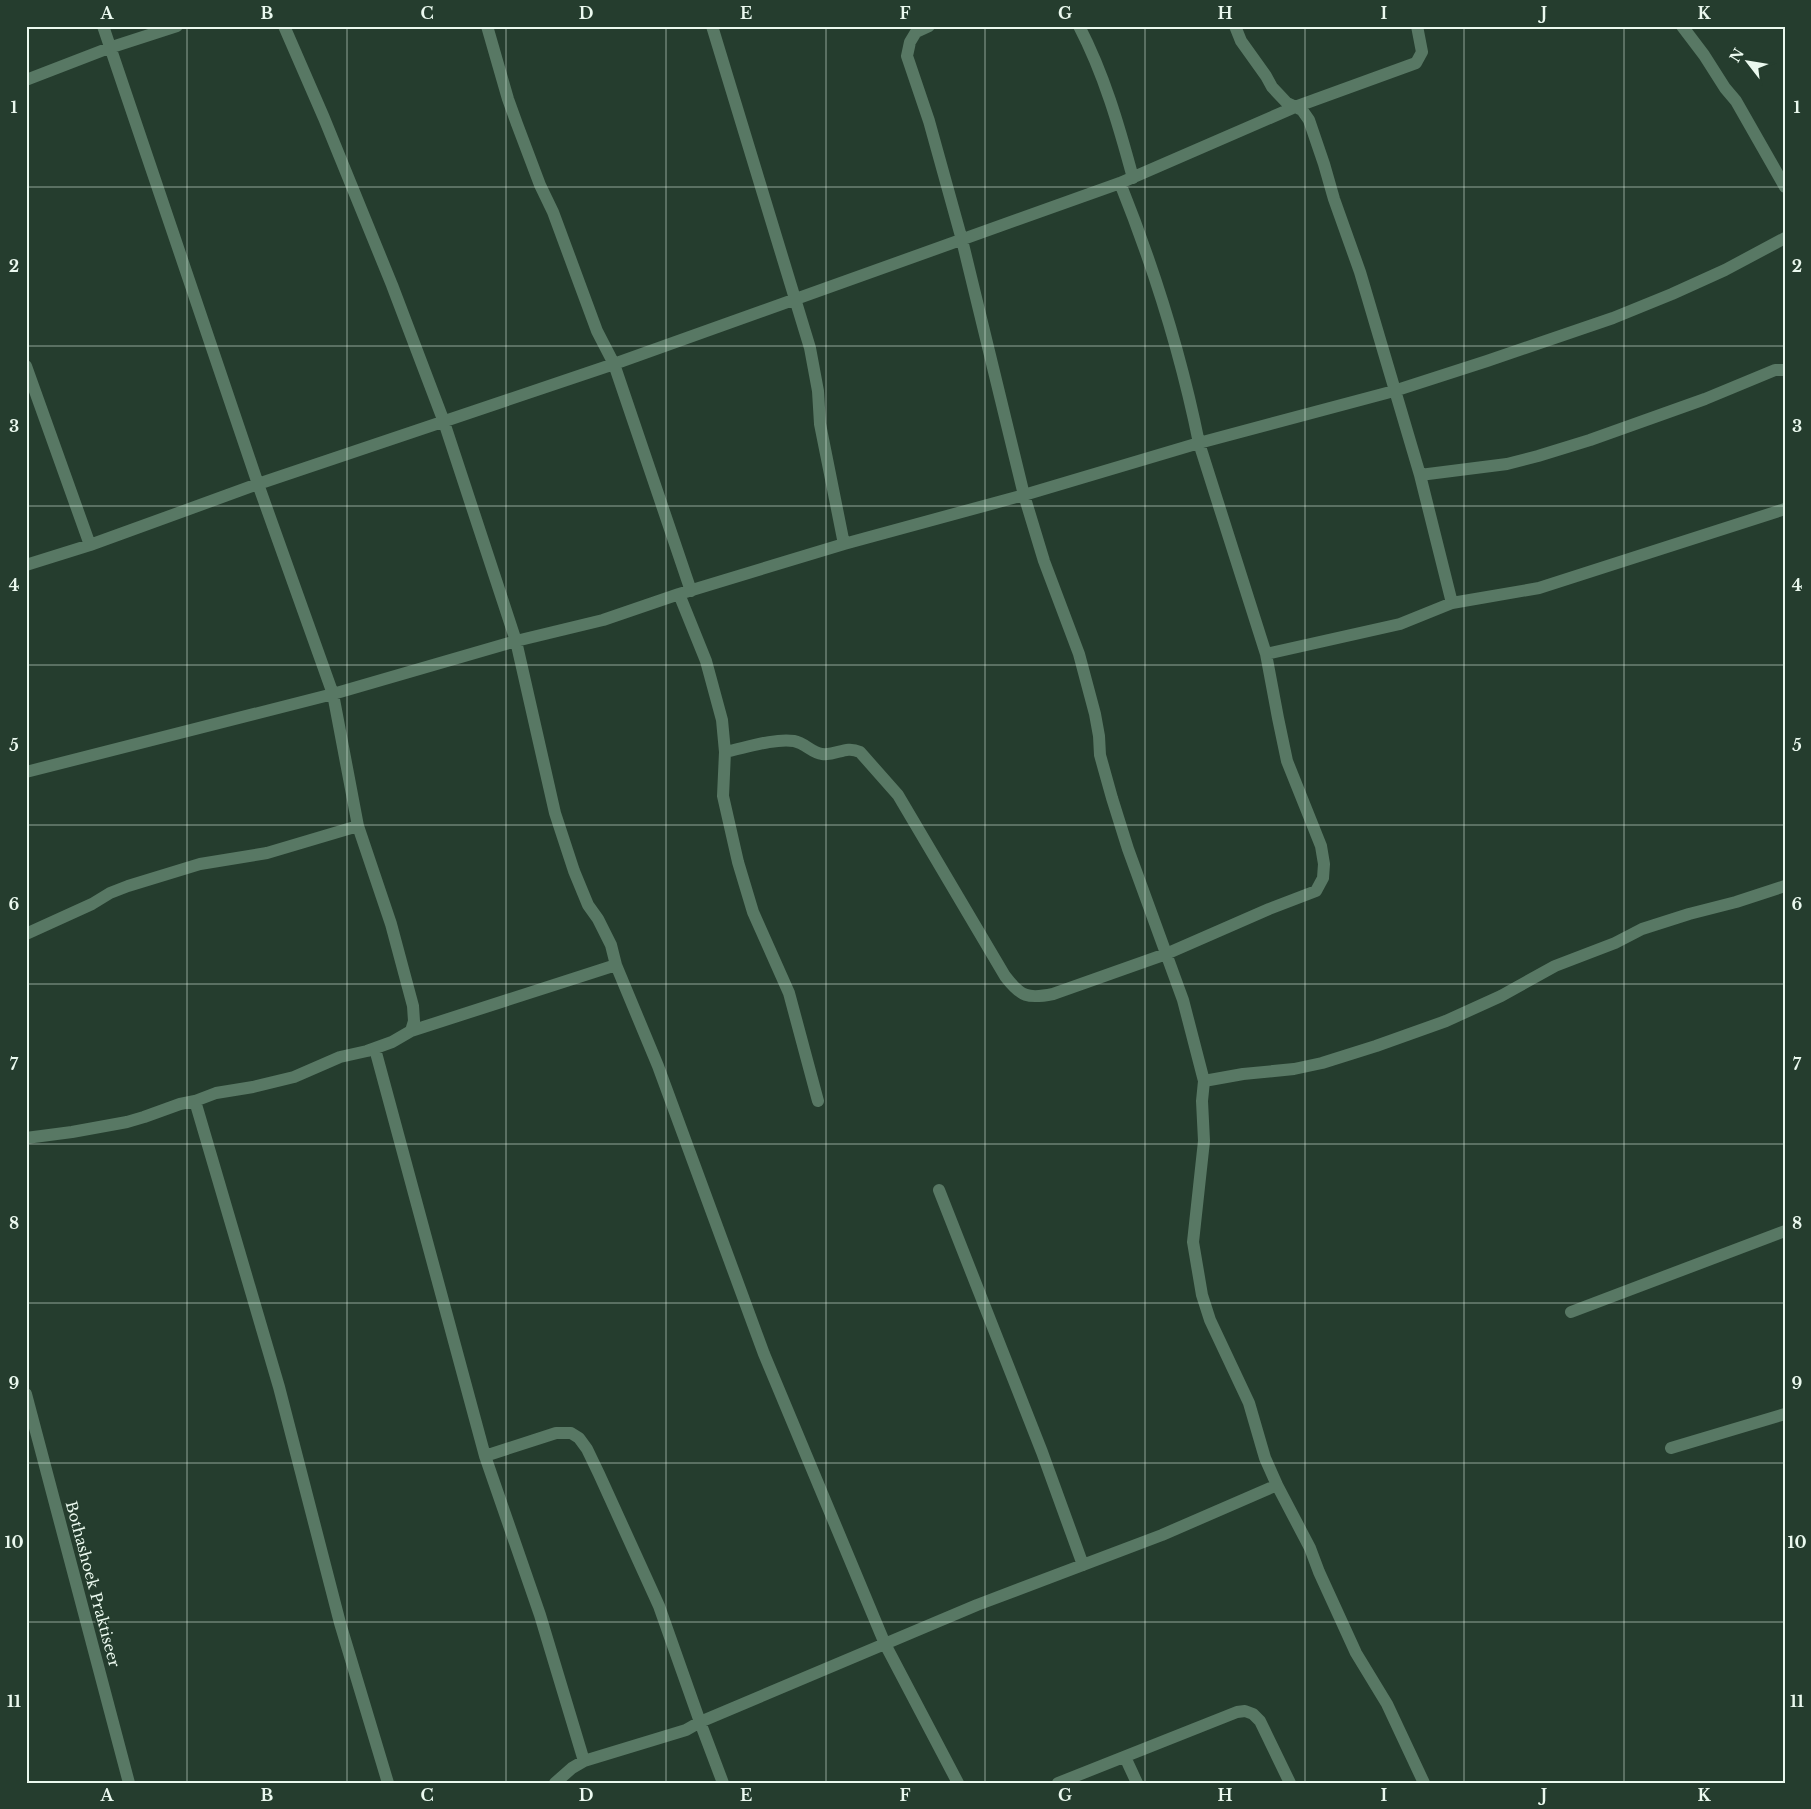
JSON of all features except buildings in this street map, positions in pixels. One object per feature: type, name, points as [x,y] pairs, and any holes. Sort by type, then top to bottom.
[{"type":"street","points":[[102,26],[258,484],[333,694],[358,826],[403,964],[413,1006],[414,1021],[411,1031]]},
{"type":"street","points":[[26,80],[109,48],[177,26]]},
{"type":"street","points":[[284,26],[389,276],[444,422],[516,641],[555,813],[574,871],[588,904],[605,931],[611,945],[616,965],[658,1066],[764,1354],[885,1644],[958,1783]]},
{"type":"street","points":[[487,26],[517,124],[560,229],[597,331],[614,364],[706,661],[722,720],[725,752],[723,796],[738,862],[753,912],[789,993],[818,1101]]},
{"type":"street","points":[[712,26],[810,348],[818,392],[820,424],[844,544]]},
{"type":"street","points":[[929,26],[916,32],[910,42],[907,56],[929,121],[962,240],[1024,495],[1044,561],[1079,654],[1095,714],[1100,755],[1128,849],[1183,1000],[1204,1080],[1202,1101],[1204,1141],[1193,1242],[1202,1295],[1210,1320],[1249,1403],[1265,1458],[1277,1485],[1310,1548],[1356,1653],[1387,1704],[1424,1783]]},
{"type":"street","points":[[1079,26],[1119,126],[1133,178]]},
{"type":"street","points":[[1235,26],[1241,42],[1272,87],[1287,103],[1302,110],[1309,120],[1360,272],[1420,475],[1452,604]]},
{"type":"street","points":[[26,565],[90,545],[258,484],[614,364],[1133,178],[1295,107],[1416,63],[1422,52],[1417,26]]},
{"type":"street","points":[[1682,26],[1750,122],[1769,162],[1785,187]]},
{"type":"street","points":[[725,752],[782,740],[796,741],[821,754],[853,748],[860,752],[898,795],[1005,976],[1016,990],[1026,996],[1038,997],[1053,994],[1166,954],[1269,909],[1316,891],[1323,878],[1324,864],[1321,846],[1287,761],[1266,654],[1200,443],[1171,328],[1144,244],[1120,183]]},
{"type":"street","points":[[26,772],[333,694],[516,641],[603,620],[844,544],[1024,495],[1200,443],[1394,391],[1613,318],[1725,270],[1785,238]]},
{"type":"street","points":[[26,366],[90,545]]},
{"type":"street","points":[[1420,475],[1507,464],[1538,456],[1590,440],[1696,402],[1775,370],[1785,370]]},
{"type":"street","points":[[1266,654],[1400,624],[1452,604],[1539,588],[1785,509]]},
{"type":"street","points":[[26,934],[128,886],[200,864],[267,853],[358,826]]},
{"type":"street","points":[[1204,1080],[1306,1067],[1376,1046],[1446,1021],[1501,996],[1555,966],[1615,943],[1642,929],[1785,886]]},
{"type":"street","points":[[26,1138],[127,1122],[180,1104],[195,1101],[216,1092],[253,1087],[294,1077],[340,1057],[375,1049],[411,1031],[616,965]]},
{"type":"street","points":[[375,1049],[485,1456],[540,1615],[584,1761]]},
{"type":"street","points":[[195,1101],[279,1387],[340,1623],[388,1783]]},
{"type":"street","points":[[939,1190],[1042,1452],[1083,1565]]},
{"type":"street","points":[[1571,1312],[1785,1231]]},
{"type":"street","name":"Bothashoek Praktiseer","points":[[26,1394],[129,1783]]},
{"type":"street","points":[[1671,1448],[1785,1414]]},
{"type":"street","points":[[485,1456],[556,1433],[572,1433],[578,1438],[595,1466],[659,1606],[723,1783]]},
{"type":"street","points":[[555,1783],[572,1768],[584,1761],[686,1730],[700,1722],[885,1644],[1210,1515],[1277,1485]]},
{"type":"street","points":[[1058,1783],[1226,1716],[1245,1711],[1253,1714],[1260,1721],[1290,1783]]},
{"type":"street","points":[[1125,1757],[1137,1783]]}]
